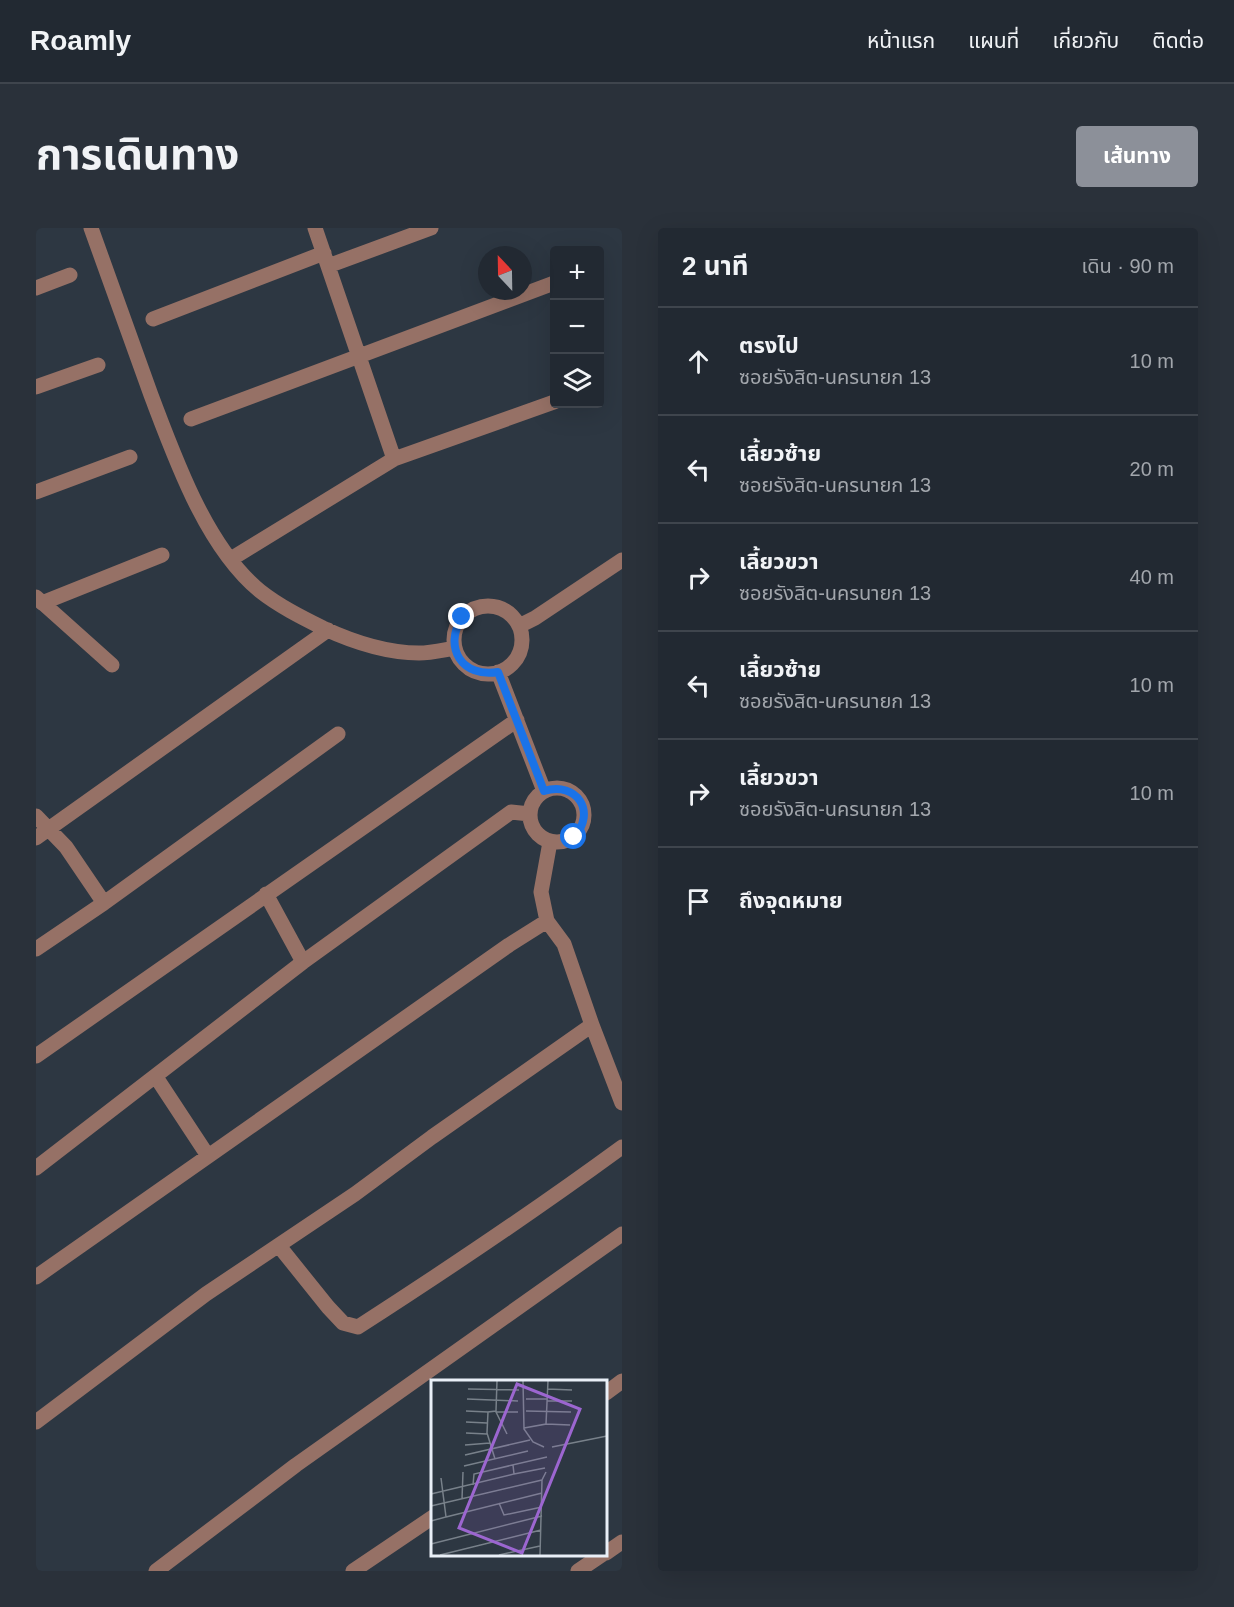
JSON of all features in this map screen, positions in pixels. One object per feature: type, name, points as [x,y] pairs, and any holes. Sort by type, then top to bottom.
[{"type":"street","points":[[91,228],[165,430],[188,485],[205,521],[231,559],[252,583],[288,610],[353,641],[419,653],[455,648]]},
{"type":"street","points":[[315,228],[394,459]]},
{"type":"street","points":[[153,319],[326,259],[431,228]]},
{"type":"street","points":[[36,288],[70,275]]},
{"type":"street","points":[[191,419],[550,285]]},
{"type":"street","points":[[36,387],[98,364]]},
{"type":"street","points":[[231,559],[394,459],[550,404]]},
{"type":"street","points":[[36,492],[130,457]]},
{"type":"street","points":[[112,664],[39,600],[162,555]]},
{"type":"street","points":[[519,626],[535,618],[622,560]]},
{"type":"street","points":[[482,606],[504,609],[513,616],[522,637],[521,648],[516,659],[508,667],[487,674],[476,672],[466,666],[459,658],[455,648],[456,626],[471,610],[482,606]]},
{"type":"street","points":[[36,838],[328,630]]},
{"type":"street","points":[[498,672],[544,791]]},
{"type":"street","points":[[36,1056],[517,720]]},
{"type":"street","points":[[36,950],[338,734]]},
{"type":"street","points":[[554,788],[572,792],[579,798],[585,814],[580,831],[567,841],[558,843],[550,842],[535,832],[530,814],[537,797],[544,791],[554,788]]},
{"type":"street","points":[[36,1168],[303,962],[512,812],[530,814]]},
{"type":"street","points":[[36,816],[66,847],[104,903]]},
{"type":"street","points":[[550,842],[541,892],[547,921],[564,944],[622,1103]]},
{"type":"street","points":[[266,894],[303,962]]},
{"type":"street","points":[[36,1277],[508,945],[547,921]]},
{"type":"street","points":[[36,1422],[206,1294],[355,1194],[592,1025]]},
{"type":"street","points":[[156,1077],[208,1156]]},
{"type":"street","points":[[279,1246],[343,1323],[358,1327],[460,1262],[622,1148]]},
{"type":"street","points":[[156,1571],[296,1465],[622,1234]]},
{"type":"street","points":[[607,1392],[622,1381]]},
{"type":"street","points":[[353,1571],[431,1518]]},
{"type":"street","points":[[607,1552],[622,1542]]},
{"type":"street","points":[[579,1571],[601,1556]]},
{"type":"route","points":[[462,617],[456,626],[454,637],[459,658],[476,672],[487,674],[498,672],[544,791],[554,788],[563,789],[579,798],[585,814],[584,823],[574,837]]}]
